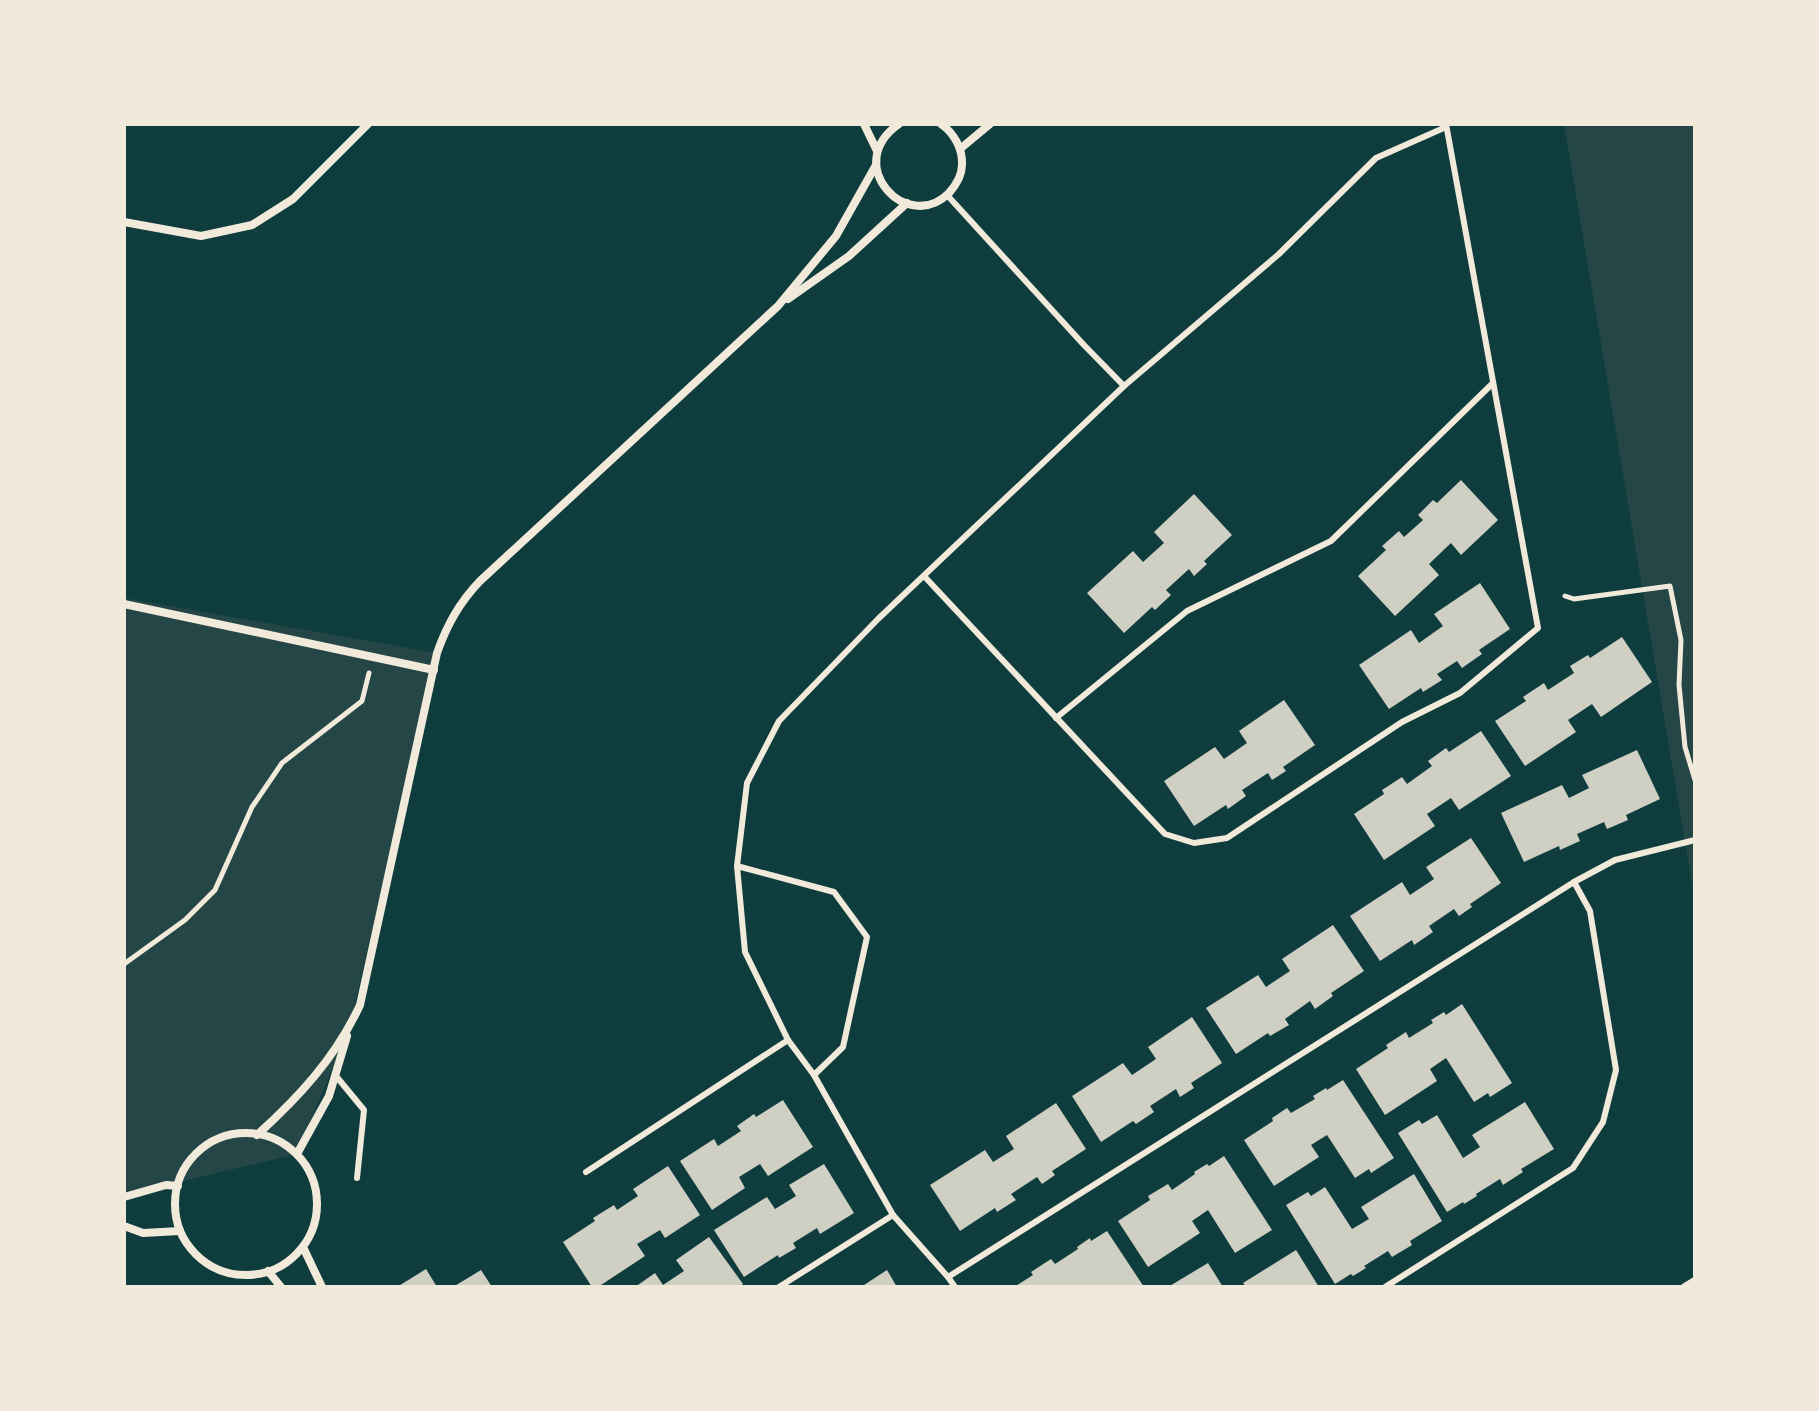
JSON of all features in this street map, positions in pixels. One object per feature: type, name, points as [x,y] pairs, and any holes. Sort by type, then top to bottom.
[{"type":"street","points":[[124,222],[201,236],[252,225],[293,199],[368,124]]},
{"type":"street","points":[[864,124],[877,151]]},
{"type":"street","points":[[899,124],[885,136],[877,151],[876,165],[881,183],[897,199],[907,203],[929,204],[947,195],[956,184],[963,164],[956,140],[941,124]]},
{"type":"street","points":[[960,149],[990,124]]},
{"type":"street","points":[[778,306],[836,236],[876,165]]},
{"type":"street","points":[[257,1135],[308,1085],[349,1028],[360,1005],[440,643],[465,597],[778,306],[849,256],[907,203]]},
{"type":"street","points":[[124,604],[434,670]]},
{"type":"street","points":[[297,1154],[329,1096],[349,1028]]},
{"type":"street","points":[[257,1135],[287,1146],[308,1169],[315,1186],[318,1207],[315,1223],[303,1247],[282,1266],[263,1274],[227,1273],[210,1266],[193,1251],[180,1231],[176,1209],[178,1186],[184,1170],[211,1143],[230,1136],[257,1135]]},
{"type":"street","points":[[124,1197],[166,1185],[178,1186]]},
{"type":"street","points":[[124,1226],[143,1233],[180,1231]]},
{"type":"street","points":[[303,1247],[322,1287]]},
{"type":"street","points":[[268,1271],[281,1287]]},
{"type":"street","points":[[1685,1287],[1695,1281]]},
{"type":"lane","points":[[924,576],[1165,834],[1194,843],[1227,838],[1402,722],[1460,693],[1538,628],[1446,125],[1376,158],[1279,254],[1124,386],[878,619],[779,721],[747,783],[737,866],[745,952],[788,1040],[814,1075],[893,1215],[955,1287]]},
{"type":"lane","points":[[947,195],[1124,386]]},
{"type":"lane","points":[[1056,718],[1187,611],[1331,541],[1493,383]]},
{"type":"lane","points":[[948,1277],[1574,882],[1615,860],[1695,840]]},
{"type":"lane","points":[[737,866],[834,892],[867,937],[843,1047],[814,1075]]},
{"type":"lane","points":[[1385,1287],[1573,1168],[1603,1122],[1616,1070],[1590,911],[1574,882]]},
{"type":"lane","points":[[586,1172],[788,1040]]},
{"type":"lane","points":[[336,1076],[364,1110],[357,1178]]},
{"type":"lane","points":[[779,1287],[893,1215]]},
{"type":"path","points":[[1565,596],[1574,599],[1670,586],[1681,640],[1679,685],[1685,747],[1695,780]]},
{"type":"path","points":[[124,964],[185,920],[215,890],[252,807],[282,763],[362,701],[373,657]]},
{"type":"shaded area","points":[[1564,124],[1695,124],[1695,900],[1685,842]]},
{"type":"shaded area","points":[[124,598],[437,653],[349,1028],[297,1154],[124,1197]]},
{"type":"building","points":[[1461,480],[1498,520],[1461,555],[1451,543],[1429,564],[1439,575],[1395,616],[1358,576],[1386,550],[1382,546],[1399,531],[1404,537],[1423,520],[1418,515],[1433,500],[1437,503]]},
{"type":"building","points":[[1194,494],[1232,535],[1204,561],[1207,564],[1194,576],[1189,569],[1166,590],[1171,595],[1155,610],[1152,607],[1124,633],[1087,593],[1133,551],[1143,562],[1164,543],[1154,532]]},
{"type":"building","points":[[1480,583],[1510,629],[1479,650],[1482,654],[1462,668],[1457,661],[1437,674],[1442,680],[1423,692],[1421,688],[1389,709],[1359,665],[1411,630],[1419,643],[1443,626],[1434,614]]},
{"type":"building","points":[[1622,637],[1652,682],[1601,717],[1592,704],[1568,720],[1576,732],[1525,766],[1495,721],[1526,701],[1523,697],[1544,683],[1548,690],[1574,673],[1570,666],[1588,655],[1590,658]]},
{"type":"building","points":[[1284,700],[1315,745],[1283,767],[1286,771],[1272,780],[1268,773],[1242,790],[1246,796],[1228,809],[1226,805],[1194,826],[1164,781],[1215,747],[1224,759],[1247,743],[1239,731]]},
{"type":"building","points":[[1481,731],[1511,776],[1459,810],[1451,798],[1427,814],[1435,826],[1384,860],[1354,814],[1384,794],[1382,790],[1402,777],[1407,784],[1432,766],[1428,761],[1446,748],[1449,752]]},
{"type":"building","points":[[1637,750],[1660,799],[1626,815],[1628,820],[1607,829],[1604,822],[1577,834],[1580,841],[1560,850],[1559,846],[1524,862],[1501,813],[1562,785],[1569,798],[1589,788],[1582,775]]},
{"type":"building","points":[[1471,838],[1501,883],[1470,904],[1472,907],[1459,916],[1454,909],[1429,926],[1433,932],[1414,945],[1412,940],[1380,961],[1350,916],[1402,882],[1410,895],[1434,879],[1426,867]]},
{"type":"building","points":[[1333,925],[1364,971],[1331,993],[1333,996],[1315,1009],[1310,1001],[1285,1019],[1289,1025],[1270,1036],[1268,1033],[1236,1054],[1206,1008],[1258,975],[1266,987],[1290,971],[1282,959]]},
{"type":"building","points":[[1462,1004],[1512,1083],[1490,1097],[1488,1093],[1474,1102],[1446,1058],[1430,1069],[1437,1081],[1385,1115],[1356,1069],[1406,1032],[1409,1038],[1433,1023],[1431,1020],[1444,1012],[1446,1015]]},
{"type":"building","points":[[1192,1017],[1222,1063],[1191,1083],[1194,1088],[1180,1097],[1176,1089],[1150,1106],[1154,1112],[1136,1124],[1133,1121],[1101,1142],[1072,1096],[1123,1063],[1132,1075],[1156,1059],[1148,1047]]},
{"type":"building","points":[[1343,1080],[1394,1158],[1371,1173],[1369,1169],[1355,1178],[1327,1135],[1311,1145],[1319,1157],[1274,1186],[1244,1140],[1287,1108],[1291,1113],[1315,1099],[1313,1096]]},
{"type":"building","points":[[783,1100],[813,1147],[768,1176],[760,1164],[739,1177],[745,1188],[712,1210],[680,1161],[714,1139],[718,1146],[741,1131],[737,1126]]},
{"type":"building","points":[[1525,1102],[1554,1149],[1521,1169],[1523,1172],[1503,1185],[1500,1179],[1447,1212],[1398,1133],[1419,1120],[1422,1124],[1437,1115],[1463,1158],[1480,1147],[1472,1135]]},
{"type":"building","points":[[1056,1103],[1086,1149],[1052,1171],[1055,1175],[1042,1184],[1037,1177],[1011,1194],[1016,1200],[997,1212],[995,1208],[960,1231],[930,1185],[985,1150],[993,1162],[1014,1149],[1006,1136]]},
{"type":"building","points":[[1224,1156],[1272,1230],[1235,1253],[1208,1210],[1192,1221],[1200,1233],[1148,1267],[1118,1221],[1150,1200],[1148,1196],[1168,1184],[1172,1190],[1194,1172]]},
{"type":"building","points":[[824,1164],[854,1213],[820,1234],[817,1228],[793,1243],[796,1248],[779,1258],[778,1255],[744,1277],[714,1230],[767,1197],[775,1209],[796,1196],[789,1185]]},
{"type":"building","points":[[668,1166],[700,1215],[665,1238],[660,1230],[637,1244],[645,1256],[598,1287],[592,1287],[563,1242],[614,1205],[617,1210],[638,1196],[633,1189]]},
{"type":"building","points":[[1414,1174],[1442,1221],[1410,1241],[1412,1245],[1392,1257],[1388,1251],[1364,1266],[1366,1268],[1335,1284],[1286,1205],[1308,1192],[1311,1196],[1325,1187],[1352,1229],[1369,1219],[1361,1207]]},
{"type":"building","points":[[1107,1231],[1144,1287],[1014,1287],[1051,1259],[1055,1264],[1090,1238],[1091,1241]]},
{"type":"building","points":[[709,1237],[743,1284],[739,1287],[635,1287],[655,1273],[663,1285],[684,1271],[676,1260]]},
{"type":"building","points":[[1296,1250],[1319,1287],[1246,1287],[1243,1283]]},
{"type":"building","points":[[1208,1263],[1223,1287],[1168,1287]]},
{"type":"building","points":[[426,1269],[437,1287],[397,1287]]},
{"type":"building","points":[[481,1270],[492,1287],[453,1287]]},
{"type":"building","points":[[887,1270],[897,1287],[861,1287]]}]
